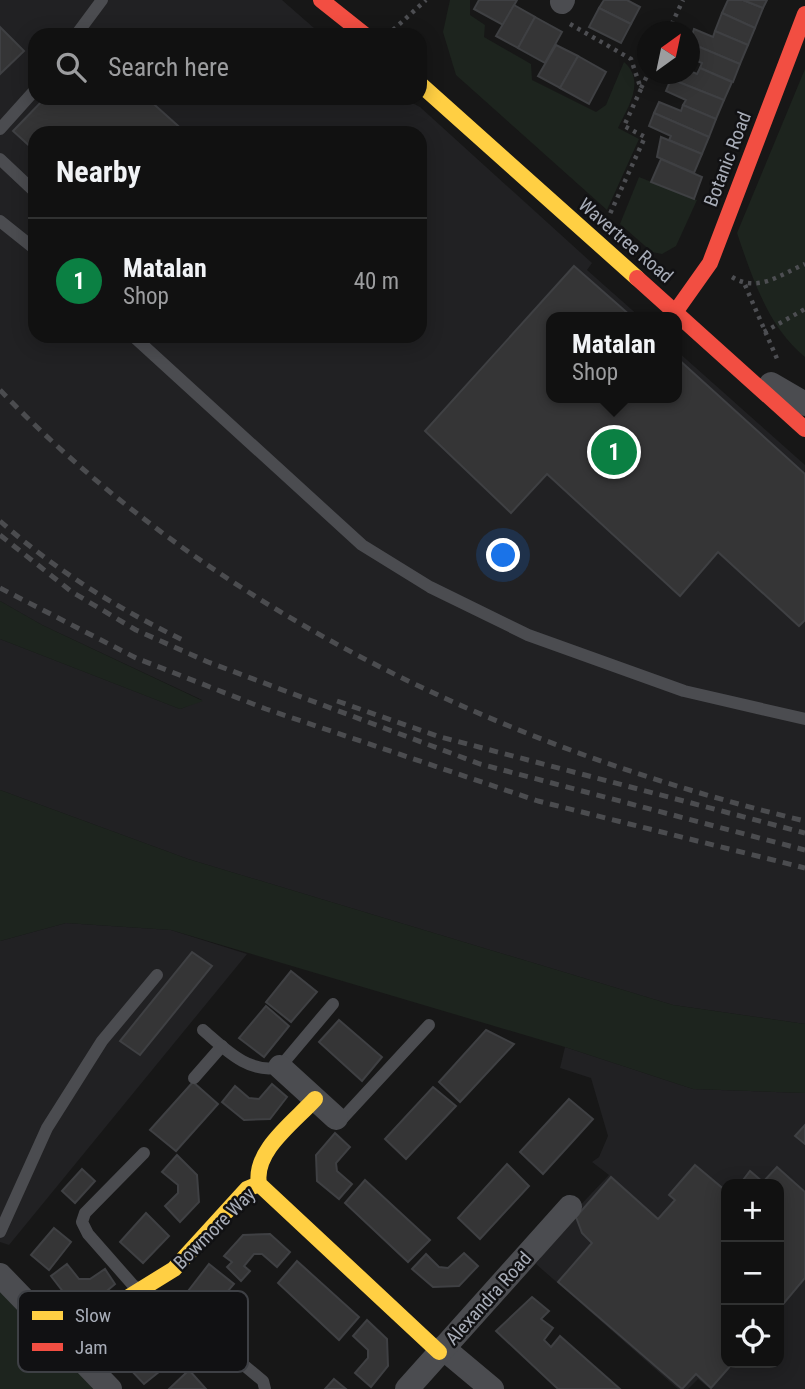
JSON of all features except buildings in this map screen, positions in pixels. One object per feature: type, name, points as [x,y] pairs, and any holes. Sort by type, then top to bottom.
[{"type":"street","points":[[321,0],[356,28]]},
{"type":"street","name":"Botanic Road","points":[[676,311],[710,262],[805,14]]},
{"type":"street","name":"Wavertree Road","points":[[427,90],[676,311]]},
{"type":"street","name":"Wavertree Road","points":[[682,316],[805,429]]},
{"type":"street","points":[[734,363],[805,404]]},
{"type":"street","points":[[280,1067],[336,1118]]},
{"type":"street","name":"Bowmore Way","points":[[315,1098],[261,1158],[257,1172],[259,1184],[441,1350]]},
{"type":"street","name":"Bowmore Way","points":[[140,1291],[174,1269],[247,1189],[259,1184]]},
{"type":"street","name":"Alexandra Road","points":[[407,1389],[570,1207]]},
{"type":"street","points":[[0,1275],[18,1294]]},
{"type":"street","points":[[441,1350],[492,1389]]},
{"type":"street","points":[[93,1372],[110,1389]]},
{"type":"lane","points":[[81,28],[102,0]]},
{"type":"lane","points":[[0,129],[28,98]]},
{"type":"lane","points":[[0,159],[28,185]]},
{"type":"lane","points":[[0,221],[28,243]]},
{"type":"lane","points":[[141,343],[362,545],[430,587],[528,635],[671,686],[805,719]]},
{"type":"lane","points":[[0,1232],[47,1128],[102,1041],[157,975]]},
{"type":"lane","points":[[203,1030],[253,1066],[269,1070],[280,1067],[333,1004]]},
{"type":"lane","points":[[336,1118],[343,1118],[429,1025]]},
{"type":"lane","points":[[194,1078],[222,1046]]},
{"type":"lane","points":[[140,1291],[88,1234],[82,1222],[92,1205],[144,1153]]},
{"type":"lane","points":[[248,1369],[263,1381],[265,1389]]},
{"type":"path","points":[[395,28],[426,0]]},
{"type":"path","points":[[673,21],[683,0]]},
{"type":"path","points":[[563,1],[567,19],[574,29],[631,59],[641,89]]},
{"type":"path","points":[[592,239],[610,215],[645,137],[624,126],[643,84]]},
{"type":"path","points":[[710,262],[745,285],[755,286],[805,264]]},
{"type":"path","points":[[745,285],[774,356]]},
{"type":"path","points":[[764,332],[805,309]]},
{"type":"shaded area","points":[[0,0],[282,0],[314,28],[28,28],[28,105],[416,105],[592,263],[587,270],[634,312],[546,312],[546,403],[682,403],[682,355],[805,465],[805,1024],[673,1005],[188,859],[0,790],[0,639],[180,709],[202,700],[42,625],[0,601]]},
{"type":"shaded area","points":[[450,0],[470,0],[470,15],[485,25],[484,37],[531,64],[532,80],[596,112],[606,105],[624,62],[630,69],[634,77],[633,94],[618,128],[639,139],[607,210],[456,75],[443,32]]},
{"type":"shaded area","points":[[805,69],[805,357],[792,345],[771,316],[755,284],[737,233]]},
{"type":"shaded area","points":[[639,177],[697,200],[676,246],[662,254],[652,252],[620,224]]},
{"type":"shaded area","points":[[0,601],[42,625],[203,701],[180,709],[0,639]]},
{"type":"shaded area","points":[[0,790],[188,859],[673,1005],[805,1024],[805,1093],[693,1089],[565,1047],[171,930],[66,923],[0,941]]},
{"type":"shaded area","points":[[66,923],[171,930],[247,954],[9,1245],[0,1242],[0,941]]},
{"type":"shaded area","points":[[565,1047],[693,1089],[805,1093],[805,1389],[710,1389],[698,1379],[688,1389],[678,1389],[536,1264],[572,1214],[609,1175],[592,1162],[599,1157],[608,1136],[591,1078],[560,1068]]},
{"type":"shaded area","points":[[0,1290],[18,1309],[18,1372],[78,1372],[94,1389],[0,1389]]},
{"type":"railway","points":[[0,390],[84,470],[174,541],[270,606],[371,663],[476,712],[584,755],[694,791],[805,821]]},
{"type":"railway","points":[[0,521],[43,556],[89,588],[137,617],[187,642]]},
{"type":"railway","points":[[0,535],[72,592],[136,630],[208,662],[480,764],[805,850]]},
{"type":"railway","points":[[0,588],[136,658],[266,709],[538,801],[805,868]]},
{"type":"railway","points":[[337,701],[437,736],[805,833]]},
{"type":"traffic: slow","points":[[427,90],[637,278]]},
{"type":"traffic: slow","points":[[315,1099],[286,1127],[269,1149],[262,1160],[259,1184],[439,1352]]},
{"type":"traffic: slow","points":[[138,1291],[174,1269],[247,1189],[259,1184]]},
{"type":"traffic: jam","points":[[321,0],[356,28]]},
{"type":"traffic: jam","points":[[676,311],[710,263],[805,14]]},
{"type":"traffic: jam","points":[[637,278],[675,312]]},
{"type":"traffic: jam","points":[[682,318],[805,429]]},
{"type":"place","name":"Matalan","points":[[614,452]]}]
